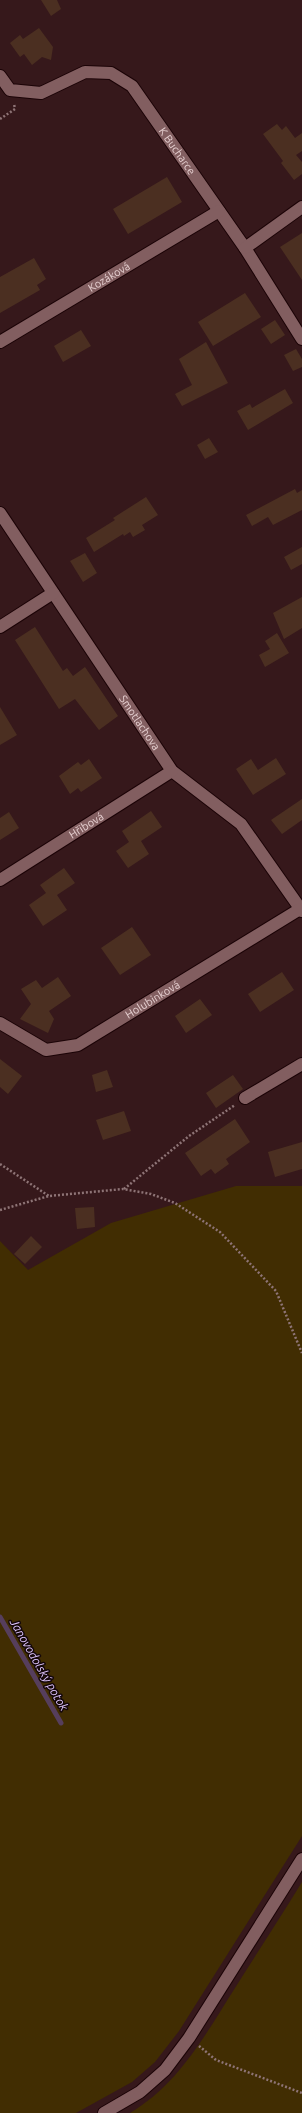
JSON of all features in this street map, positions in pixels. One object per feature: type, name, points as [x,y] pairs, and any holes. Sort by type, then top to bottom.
[{"type":"street","name":"K Bucharce","points":[[10,90],[41,92],[85,72],[111,73],[132,86],[244,248],[302,339]]},
{"type":"street","points":[[0,76],[10,90]]},
{"type":"street","points":[[244,248],[302,207]]},
{"type":"street","name":"Kozáková","points":[[0,342],[219,211]]},
{"type":"street","name":"Smotlachova","points":[[0,513],[172,771],[241,824],[301,910]]},
{"type":"street","points":[[0,627],[53,593]]},
{"type":"street","name":"Hřibová","points":[[0,880],[172,771]]},
{"type":"street","name":"Holubinková","points":[[0,1023],[46,1050],[78,1045],[301,910]]},
{"type":"street","points":[[245,1098],[302,1064]]},
{"type":"street","points":[[104,2113],[140,2092],[165,2070],[189,2038],[302,1859]]},
{"type":"path","points":[[0,120],[15,109],[10,90]]},
{"type":"path","points":[[124,1189],[189,1136],[245,1098]]},
{"type":"path","points":[[0,1164],[49,1196]]},
{"type":"path","points":[[0,1210],[49,1196],[124,1189],[150,1194],[175,1203],[220,1232],[276,1291],[302,1353]]},
{"type":"path","points":[[189,2038],[216,2060],[302,2092]]},
{"type":"shaded area","points":[[236,1186],[302,1186],[302,1836],[179,2031],[155,2062],[132,2082],[76,2113],[0,2113],[0,1241],[28,1270],[111,1223]]},
{"type":"shaded area","points":[[302,1882],[302,2113],[130,2113],[163,2088],[202,2041]]},
{"type":"building","points":[[41,0],[57,0],[61,9],[51,16]]},
{"type":"building","points":[[39,28],[53,47],[51,60],[42,57],[32,65],[24,54],[20,57],[10,43],[20,35],[23,39]]},
{"type":"building","points":[[277,124],[282,130],[286,126],[295,138],[302,133],[302,151],[296,155],[302,162],[302,174],[294,180],[281,163],[283,161],[263,134]]},
{"type":"building","points":[[167,177],[182,202],[128,234],[113,209]]},
{"type":"building","points":[[302,233],[302,280],[280,247]]},
{"type":"building","points":[[34,258],[46,279],[37,285],[40,290],[0,313],[0,277]]},
{"type":"building","points":[[245,293],[261,317],[213,346],[198,322]]},
{"type":"building","points":[[275,320],[285,335],[271,344],[261,329]]},
{"type":"building","points":[[81,330],[91,346],[63,362],[54,346]]},
{"type":"building","points":[[206,342],[228,383],[182,406],[175,394],[192,385],[179,359]]},
{"type":"building","points":[[296,349],[302,359],[302,367],[293,371],[284,355]]},
{"type":"building","points":[[285,389],[293,403],[248,430],[237,411],[250,404],[252,408]]},
{"type":"building","points":[[209,438],[218,452],[205,459],[197,445]]},
{"type":"building","points":[[295,489],[297,493],[302,490],[302,510],[273,525],[268,517],[252,526],[246,515]]},
{"type":"building","points":[[146,497],[158,515],[142,525],[145,530],[133,537],[130,532],[124,536],[123,534],[94,552],[86,538],[115,520],[113,518]]},
{"type":"building","points":[[302,547],[302,564],[291,570],[284,557]]},
{"type":"building","points":[[85,553],[97,573],[83,582],[70,561]]},
{"type":"building","points":[[302,597],[302,628],[284,639],[273,613]]},
{"type":"building","points":[[35,627],[63,671],[67,668],[73,676],[85,667],[118,716],[99,730],[75,699],[59,709],[15,640]]},
{"type":"building","points":[[277,633],[289,653],[265,667],[259,655],[270,649],[265,641]]},
{"type":"building","points":[[0,707],[17,735],[0,745]]},
{"type":"building","points":[[276,758],[286,774],[253,795],[236,769],[251,759],[258,770]]},
{"type":"building","points":[[89,759],[102,778],[81,792],[78,788],[70,794],[59,776],[78,762],[81,765]]},
{"type":"building","points":[[302,799],[302,820],[282,834],[271,820]]},
{"type":"building","points":[[151,811],[162,827],[141,841],[149,854],[128,868],[116,851],[129,842],[122,831]]},
{"type":"building","points":[[9,812],[19,828],[0,840],[0,818]]},
{"type":"building","points":[[64,868],[75,883],[57,895],[67,910],[43,926],[29,905],[46,893],[40,885]]},
{"type":"building","points":[[132,927],[151,955],[120,975],[101,948]]},
{"type":"building","points":[[282,972],[294,990],[260,1012],[248,994]]},
{"type":"building","points":[[58,977],[71,996],[49,1011],[54,1019],[48,1033],[20,1019],[31,1004],[21,989],[36,980],[42,988]]},
{"type":"building","points":[[200,999],[212,1015],[186,1033],[175,1016]]},
{"type":"building","points":[[0,1059],[22,1076],[8,1094],[0,1087]]},
{"type":"building","points":[[107,1070],[113,1087],[96,1092],[92,1075]]},
{"type":"building","points":[[233,1075],[243,1089],[216,1108],[206,1093]]},
{"type":"building","points":[[124,1111],[131,1131],[103,1140],[96,1120]]},
{"type":"building","points":[[235,1119],[250,1142],[226,1159],[229,1164],[215,1174],[211,1169],[201,1176],[185,1153]]},
{"type":"building","points":[[302,1142],[302,1169],[275,1177],[268,1152]]},
{"type":"building","points":[[94,1207],[95,1227],[77,1229],[75,1208]]},
{"type":"building","points":[[31,1236],[42,1247],[25,1264],[14,1254]]},
{"type":"waterway","name":"Janovodolský potok","points":[[0,1617],[61,1723]]}]
